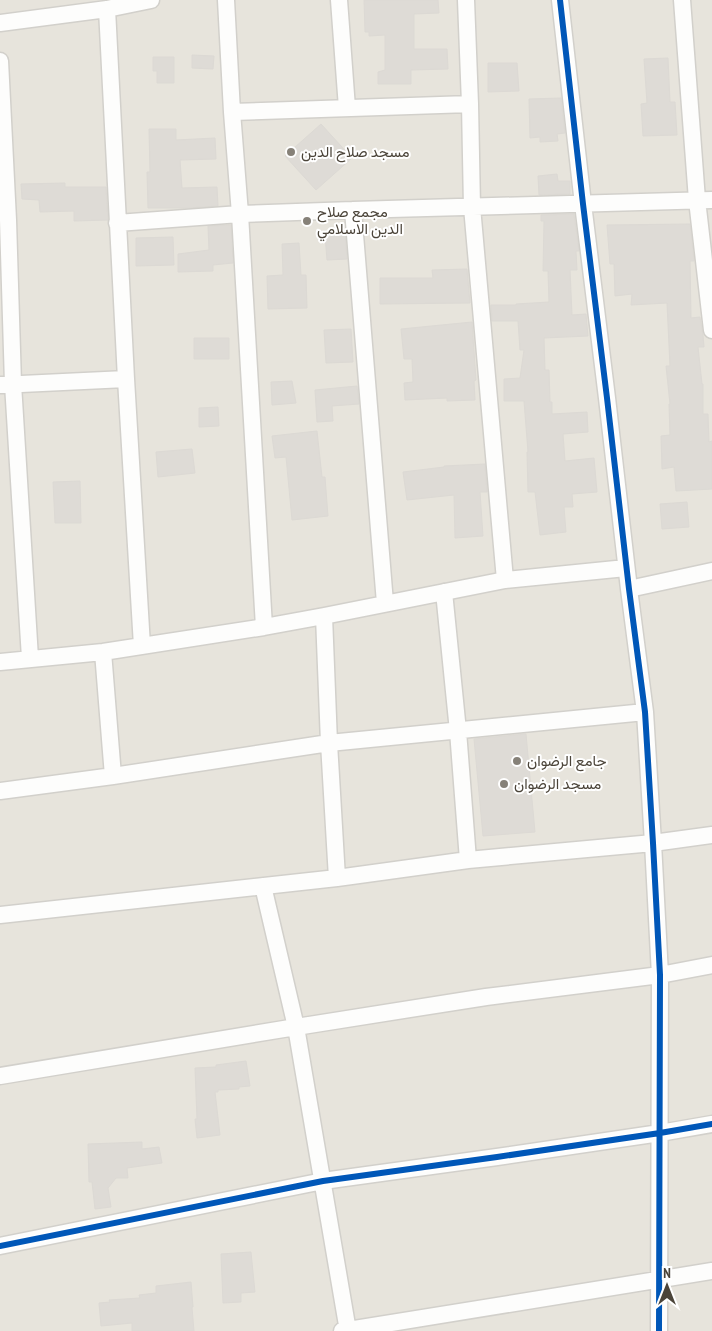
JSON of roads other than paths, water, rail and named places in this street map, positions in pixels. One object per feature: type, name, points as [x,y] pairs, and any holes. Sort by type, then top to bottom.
[{"type":"street","points":[[0,23],[106,9],[151,0]]},
{"type":"street","points":[[226,0],[264,627]]},
{"type":"street","points":[[339,0],[347,108]]},
{"type":"street","points":[[466,0],[472,207],[506,580]]},
{"type":"street","points":[[560,0],[626,568],[645,712],[660,975],[659,1331]]},
{"type":"street","points":[[682,0],[705,200],[712,330]]},
{"type":"street","points":[[106,9],[142,646]]},
{"type":"street","points":[[0,61],[8,220],[7,385],[30,658]]},
{"type":"street","points":[[232,112],[470,104]]},
{"type":"street","points":[[117,224],[240,214],[705,200]]},
{"type":"street","points":[[352,210],[385,603]]},
{"type":"street","points":[[7,385],[126,379]]},
{"type":"street","points":[[0,662],[103,652],[264,627],[506,580],[626,568]]},
{"type":"street","points":[[629,589],[712,571]]},
{"type":"street","points":[[444,592],[458,731],[468,860]]},
{"type":"street","points":[[324,616],[337,878]]},
{"type":"street","points":[[103,652],[113,776]]},
{"type":"street","points":[[0,791],[329,743],[645,712]]},
{"type":"street","points":[[0,915],[337,878],[468,860],[653,843],[712,835]]},
{"type":"street","points":[[263,886],[296,1027],[323,1181],[346,1331],[712,1270]]},
{"type":"street","points":[[0,1076],[486,997],[660,975],[712,965]]},
{"type":"street","points":[[0,1246],[323,1181],[712,1124]]},
{"type":"place","name":"مسجد صلاح الدين","points":[[291,152]]},
{"type":"place","name":"مجمع صلاح الدين الاسلامي","points":[[307,221]]},
{"type":"place","name":"جامع الرضوان","points":[[517,761]]},
{"type":"place","name":"مسجد الرضوان","points":[[504,784]]}]
